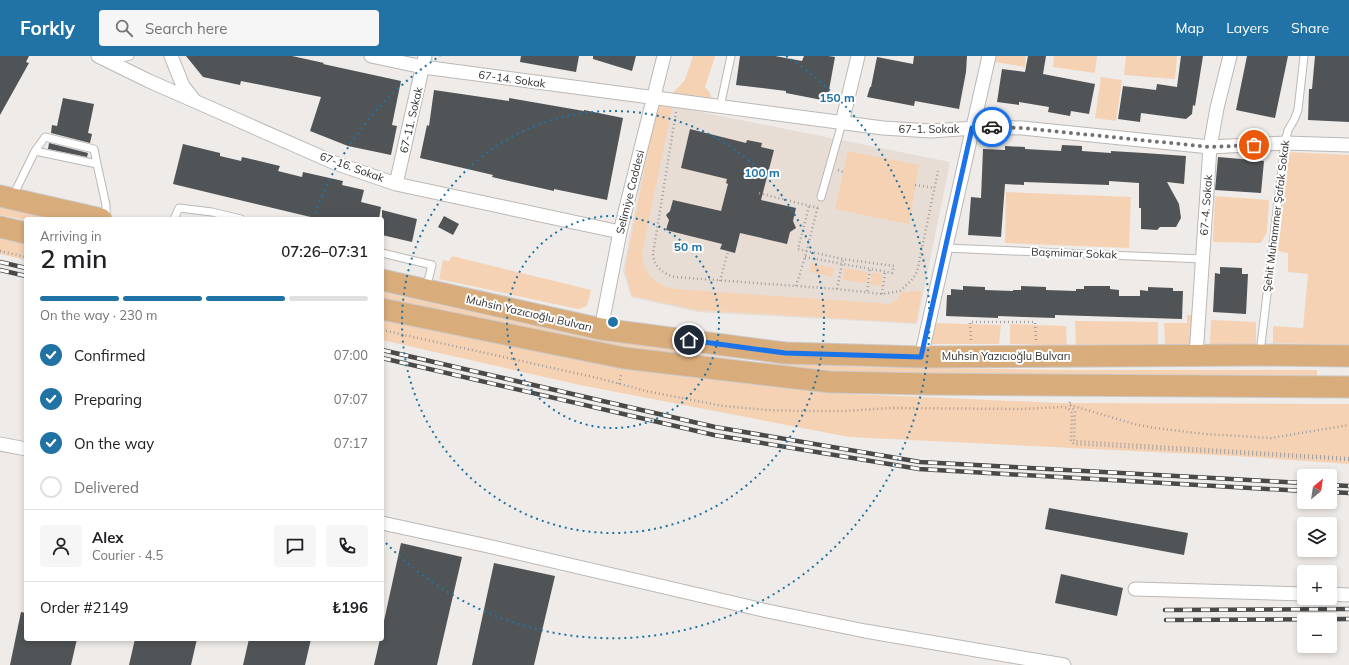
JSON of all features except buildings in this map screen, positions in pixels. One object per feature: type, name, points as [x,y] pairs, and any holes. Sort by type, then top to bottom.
[{"type":"main road","points":[[6,198],[92,217]]},
{"type":"main road","points":[[0,227],[24,233]]},
{"type":"main road","name":"Muhsin Yazıcıoğlu Bulvarı","points":[[384,280],[601,329],[785,353],[921,357],[1259,355],[1349,356]]},
{"type":"main road","name":"Muhsin Yazıcıoğlu Bulvarı","points":[[384,309],[624,358],[830,382],[1070,395],[1349,387]]},
{"type":"street","points":[[171,56],[184,86],[195,101]]},
{"type":"street","name":"67-14. Sokak","points":[[371,56],[424,61],[653,98]]},
{"type":"street","name":"Selimiye Caddesi","points":[[601,329],[620,232],[664,56]]},
{"type":"street","points":[[842,123],[858,56]]},
{"type":"street","points":[[921,357],[989,56]]},
{"type":"street","name":"67-4. Sokak","points":[[1196,356],[1210,147],[1217,108],[1230,56]]},
{"type":"street","name":"67-16. Sokak","points":[[100,57],[149,81],[335,163],[396,184],[620,232]]},
{"type":"street","name":"67-11. Sokak","points":[[396,184],[424,61]]},
{"type":"street","name":"67-1. Sokak","points":[[653,98],[883,128],[931,131],[972,128],[1022,128],[1210,147],[1285,143],[1349,145]]},
{"type":"street","points":[[0,444],[24,449]]},
{"type":"street","points":[[384,524],[488,546],[777,613],[865,631],[1064,665]]},
{"type":"street","points":[[1135,589],[1297,594]]},
{"type":"street","points":[[1337,594],[1349,595]]},
{"type":"lane","points":[[100,57],[118,59],[130,56]]},
{"type":"lane","points":[[720,107],[731,56]]},
{"type":"lane","name":"Şehit Muhammer Şafak Sokak","points":[[1259,355],[1285,143],[1288,130],[1298,110],[1304,56]]},
{"type":"lane","points":[[821,197],[842,123]]},
{"type":"lane","points":[[6,198],[35,150],[45,137],[94,149],[106,205],[106,217]]},
{"type":"lane","points":[[35,150],[97,164]]},
{"type":"lane","points":[[175,217],[178,208],[212,212],[232,217]]},
{"type":"lane","name":"Başmimar Sokak","points":[[945,248],[1202,259]]},
{"type":"lane","points":[[384,253],[432,265],[425,289]]},
{"type":"path","points":[[678,102],[653,254],[654,260],[659,269],[669,276],[677,278],[837,289],[882,294],[900,291],[911,281],[917,272],[938,171]]},
{"type":"path","points":[[915,185],[935,188]]},
{"type":"path","points":[[759,193],[818,208]]},
{"type":"path","points":[[796,286],[821,197]]},
{"type":"path","points":[[805,257],[892,274],[894,266],[843,259],[798,249],[809,206]]},
{"type":"path","points":[[0,251],[24,257]]},
{"type":"path","points":[[720,281],[728,251]]},
{"type":"path","points":[[837,289],[843,259]]},
{"type":"path","points":[[867,292],[870,269]]},
{"type":"path","points":[[882,294],[885,272]]},
{"type":"path","points":[[971,356],[970,322],[1003,321],[1035,322],[1036,356]]},
{"type":"path","points":[[384,330],[602,379],[646,391],[723,406],[799,411],[891,408],[1022,409],[1062,407],[1068,408],[1072,413],[1071,438],[1074,444],[1349,459]]},
{"type":"path","points":[[1070,395],[1134,424],[1204,434],[1271,438],[1349,425]]},
{"type":"path","points":[[1070,395],[1075,411],[1074,441],[1349,459]]},
{"type":"shaded area","points":[[693,56],[715,56],[705,87],[710,93],[712,102],[671,95],[685,80]]},
{"type":"shaded area","points":[[996,56],[1026,56],[1025,67],[995,62]]},
{"type":"shaded area","points":[[1054,56],[1097,56],[1095,73],[1053,67]]},
{"type":"shaded area","points":[[1126,56],[1177,56],[1175,79],[1124,75]]},
{"type":"shaded area","points":[[1101,77],[1122,80],[1116,121],[1095,118]]},
{"type":"shaded area","points":[[656,103],[950,162],[917,324],[697,312],[631,297],[623,270]]},
{"type":"shaded area","points":[[657,105],[672,108],[642,253],[645,267],[652,278],[662,285],[676,289],[891,304],[897,299],[901,292],[922,291],[916,323],[698,310],[632,296],[625,270]]},
{"type":"shaded area","points":[[848,151],[919,165],[909,224],[835,209]]},
{"type":"shaded area","points":[[1289,152],[1349,155],[1349,345],[1273,343],[1273,326],[1303,328],[1308,274],[1288,272],[1288,253],[1278,251]]},
{"type":"shaded area","points":[[1006,192],[1131,197],[1129,248],[1005,243]]},
{"type":"shaded area","points":[[1215,196],[1269,200],[1267,232],[1261,243],[1213,242]]},
{"type":"shaded area","points":[[0,202],[62,217],[24,217],[24,220],[0,215]]},
{"type":"shaded area","points":[[0,238],[24,243],[24,260],[0,254]]},
{"type":"shaded area","points":[[452,256],[591,290],[587,306],[578,309],[439,279],[443,260],[449,261]]},
{"type":"shaded area","points":[[812,264],[834,268],[832,277],[810,272]]},
{"type":"shaded area","points":[[844,268],[868,272],[866,283],[843,280]]},
{"type":"shaded area","points":[[872,272],[882,274],[881,286],[870,284]]},
{"type":"shaded area","points":[[384,292],[585,337],[756,362],[860,367],[1063,370],[1317,370],[1317,378],[859,374],[665,359],[384,301]]},
{"type":"shaded area","points":[[1187,315],[1194,315],[1195,345],[1165,346],[1164,323],[1187,323]]},
{"type":"shaded area","points":[[384,316],[589,358],[827,393],[1060,403],[1349,404],[1349,464],[1235,456],[849,437],[580,385],[384,340]]},
{"type":"shaded area","points":[[1211,320],[1256,322],[1256,348],[1210,346]]},
{"type":"shaded area","points":[[1075,321],[1158,322],[1158,347],[1076,348]]},
{"type":"shaded area","points":[[934,323],[1001,325],[999,344],[930,344]]},
{"type":"shaded area","points":[[1010,324],[1066,326],[1067,346],[1010,344]]},
{"type":"railway","points":[[0,262],[24,268]]},
{"type":"railway","points":[[0,270],[24,276]]},
{"type":"railway","points":[[384,350],[715,427],[920,462],[1297,483]]},
{"type":"railway","points":[[384,358],[714,435],[919,469],[1297,491]]},
{"type":"railway","points":[[1337,485],[1349,486]]},
{"type":"railway","points":[[1337,492],[1349,493]]},
{"type":"railway","points":[[1165,610],[1349,609]]},
{"type":"railway","points":[[1166,620],[1349,619]]},
{"type":"way so far","points":[[992,127],[1022,128],[1210,147],[1254,145]]},
{"type":"route","points":[[689,340],[785,353],[921,357],[972,128],[992,127]]}]
